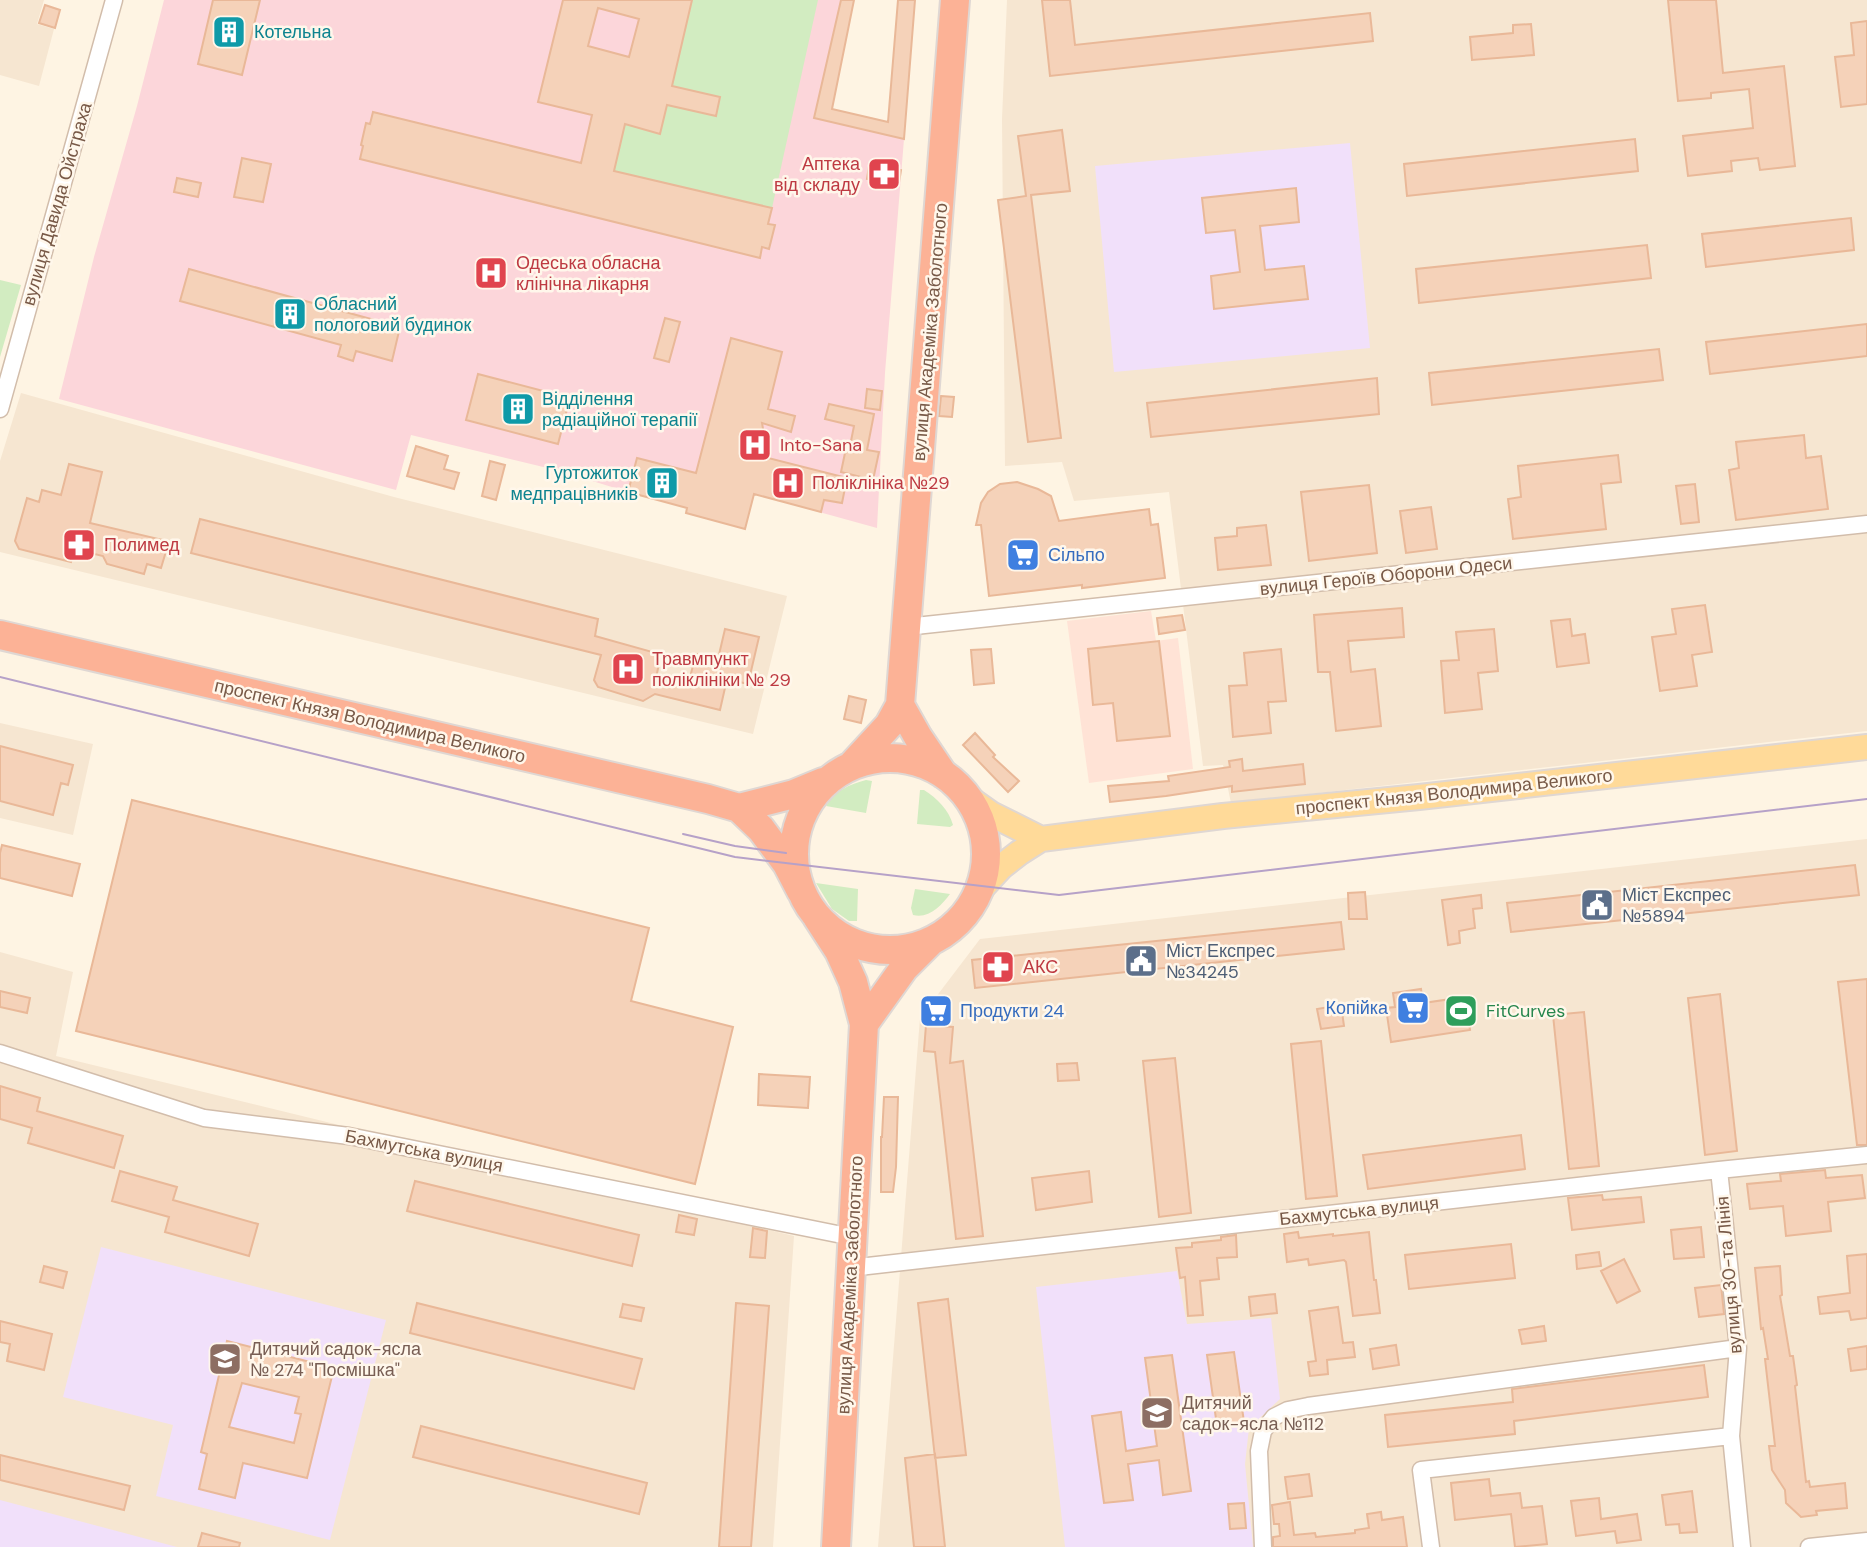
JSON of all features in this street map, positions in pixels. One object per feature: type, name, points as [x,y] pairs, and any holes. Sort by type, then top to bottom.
[{"type":"highway","name":"вулиця Академіка Заболотного","points":[[900,705],[955,0]]},
{"type":"highway","name":"проспект Князя Володимира Великого","points":[[0,635],[739,808],[761,829],[779,852],[801,891]]},
{"type":"highway","points":[[739,808],[794,794],[827,780],[853,764],[888,725],[900,705],[943,774],[967,797],[980,822],[986,850],[983,878],[978,892],[967,911],[952,928],[933,940],[904,968],[864,1024]]},
{"type":"highway","points":[[853,764],[884,758],[915,761],[943,774]]},
{"type":"highway","points":[[827,780],[809,801],[797,827],[793,854],[801,891],[817,917],[841,937],[871,948],[903,949],[933,940]]},
{"type":"highway","name":"вулиця Академіка Заболотного","points":[[817,917],[839,951],[853,982],[864,1024],[836,1547]]},
{"type":"main road","name":"проспект Князя Володимира Великого","points":[[978,892],[1001,867],[1041,839],[1223,816],[1867,747]]},
{"type":"main road","points":[[967,797],[991,814],[1041,839]]},
{"type":"street","name":"вулиця Давида Ойстраха","points":[[0,409],[114,0]]},
{"type":"street","name":"вулиця Героїв Оборони Одеси","points":[[906,627],[1867,524]]},
{"type":"street","name":"Бахмутська вулиця","points":[[0,1053],[204,1118],[349,1136],[852,1237]]},
{"type":"street","name":"Бахмутська вулиця","points":[[850,1268],[1867,1155]]},
{"type":"street","name":"вулиця 30-та Лінія","points":[[1719,1170],[1738,1348],[1731,1436],[1742,1547]]},
{"type":"street","points":[[1263,1547],[1258,1451],[1263,1431],[1274,1417],[1288,1410],[1738,1348]]},
{"type":"street","points":[[1431,1547],[1421,1470],[1731,1436]]},
{"type":"street","points":[[1809,1547],[1867,1541]]},
{"type":"shaded area","points":[[0,0],[44,0],[37,24],[54,29],[39,86],[0,75]]},
{"type":"shaded area","name":"Одеська обласна клінічна лікарня","points":[[164,0],[841,0],[814,118],[904,139],[885,373],[877,528],[754,494],[745,529],[686,513],[687,508],[560,471],[411,435],[396,490],[59,399],[94,257]]},
{"type":"shaded area","points":[[1007,0],[1867,0],[1867,731],[1231,803],[1223,765],[1203,766],[1169,492],[1074,501],[1062,462],[1005,466],[1002,119]]},
{"type":"shaded area","points":[[1350,143],[1370,348],[1114,372],[1095,166]]},
{"type":"shaded area","points":[[21,393],[394,497],[787,596],[753,734],[0,552],[0,461]]},
{"type":"shaded area","points":[[1151,611],[1156,641],[1178,638],[1193,769],[1089,783],[1067,621]]},
{"type":"shaded area","points":[[0,723],[93,744],[73,835],[0,818]]},
{"type":"shaded area","points":[[1867,839],[1867,1547],[878,1547],[920,1018],[980,939]]},
{"type":"shaded area","points":[[0,952],[73,972],[56,1056],[794,1236],[773,1547],[0,1547]]},
{"type":"shaded area","name":"Дитячий садок-ясла № 274 \"Посмішка\"","points":[[101,1247],[386,1320],[330,1540],[156,1496],[173,1425],[63,1397]]},
{"type":"shaded area","name":"Дитячий садок-ясла №112","points":[[1177,1271],[1187,1324],[1271,1318],[1280,1399],[1249,1428],[1245,1464],[1253,1547],[1065,1547],[1036,1287]]},
{"type":"shaded area","points":[[0,1500],[177,1547],[0,1547]]},
{"type":"green space","points":[[692,0],[818,0],[772,208],[614,171],[625,124],[660,133],[667,105],[716,116],[720,97],[672,86]]},
{"type":"green space","points":[[0,280],[21,285],[0,357]]},
{"type":"green space","points":[[866,780],[872,781],[866,813],[826,806],[833,796],[843,789]]},
{"type":"green space","points":[[920,790],[929,793],[942,805],[953,825],[917,824]]},
{"type":"green space","points":[[816,883],[858,889],[857,921],[849,921],[832,909]]},
{"type":"green space","points":[[915,889],[950,894],[939,907],[919,916],[913,915],[911,908]]},
{"type":"building","name":"Котельна","points":[[213,0],[260,0],[242,75],[198,64]]},
{"type":"building","points":[[563,0],[692,0],[672,86],[720,97],[716,116],[667,105],[660,134],[625,124],[614,171],[772,208],[768,224],[775,225],[769,249],[762,247],[760,258],[360,159],[366,123],[370,124],[373,112],[581,163],[592,115],[538,102]],"holes":[[[598,8],[639,19],[629,57],[588,46]]]},
{"type":"building","points":[[841,0],[854,0],[832,109],[888,122],[898,0],[915,0],[904,139],[814,118]]},
{"type":"building","points":[[1042,0],[1070,0],[1075,45],[1370,13],[1373,41],[1050,76]]},
{"type":"building","points":[[1668,0],[1716,0],[1723,73],[1784,66],[1795,166],[1760,170],[1758,158],[1731,161],[1732,171],[1688,176],[1683,136],[1753,128],[1749,89],[1711,93],[1711,98],[1678,101]]},
{"type":"building","points":[[45,5],[60,10],[55,28],[39,23]]},
{"type":"building","points":[[1867,21],[1867,104],[1841,107],[1835,57],[1854,55],[1851,23]]},
{"type":"building","points":[[1531,24],[1534,55],[1472,60],[1470,37],[1513,33],[1513,25]]},
{"type":"building","points":[[1062,130],[1070,191],[1031,195],[1061,438],[1028,442],[998,200],[1026,196],[1018,136]]},
{"type":"building","points":[[1635,139],[1638,171],[1407,196],[1404,164]]},
{"type":"building","points":[[242,158],[271,164],[263,202],[234,197]]},
{"type":"building","name":"Аптека від складу","points":[[869,166],[901,170],[899,183],[867,179]]},
{"type":"building","points":[[177,178],[201,183],[198,197],[174,192]]},
{"type":"building","points":[[1296,188],[1299,222],[1260,226],[1265,270],[1304,266],[1308,299],[1214,309],[1211,276],[1240,272],[1235,230],[1206,233],[1202,198]]},
{"type":"building","points":[[1851,218],[1854,250],[1706,267],[1702,234]]},
{"type":"building","points":[[1647,245],[1651,278],[1419,303],[1416,269]]},
{"type":"building","name":"Обласний пологовий будинок","points":[[189,269],[400,327],[392,361],[356,351],[353,361],[338,356],[341,345],[180,301]]},
{"type":"building","points":[[665,318],[680,322],[669,362],[654,358]]},
{"type":"building","points":[[1867,324],[1867,356],[1710,374],[1706,342]]},
{"type":"building","points":[[731,338],[782,352],[768,409],[795,416],[791,432],[762,423],[768,458],[847,478],[842,503],[824,500],[821,512],[754,494],[745,529],[686,513],[687,508],[628,492],[637,458],[696,473]]},
{"type":"building","points":[[1659,349],[1663,380],[1432,405],[1429,373]]},
{"type":"building","name":"Відділення радіаційної терапії","points":[[478,374],[570,398],[558,444],[466,420]]},
{"type":"building","points":[[1377,378],[1379,414],[1151,437],[1147,403]]},
{"type":"building","points":[[867,389],[882,391],[880,410],[865,408]]},
{"type":"building","points":[[941,396],[954,397],[952,417],[939,416]]},
{"type":"building","points":[[829,404],[874,414],[867,450],[879,452],[873,480],[841,472],[854,426],[825,419]]},
{"type":"building","points":[[1804,435],[1806,458],[1821,456],[1828,509],[1736,520],[1729,470],[1739,468],[1736,442]]},
{"type":"building","points":[[416,446],[448,456],[444,469],[459,473],[454,489],[407,476]]},
{"type":"building","points":[[1618,455],[1621,482],[1601,484],[1606,529],[1513,539],[1508,499],[1521,497],[1518,466]]},
{"type":"building","points":[[490,461],[505,465],[496,500],[482,496]]},
{"type":"building","points":[[69,464],[102,472],[90,523],[163,540],[167,548],[161,568],[147,564],[144,574],[107,564],[103,556],[74,549],[71,562],[19,549],[15,541],[27,498],[39,502],[42,490],[61,495]]},
{"type":"building","points":[[1017,482],[1051,496],[1059,521],[1149,509],[1151,525],[1158,524],[1165,578],[989,596],[981,525],[976,525],[981,503],[988,492],[1000,484]]},
{"type":"building","points":[[1695,484],[1699,522],[1681,524],[1676,486]]},
{"type":"building","points":[[1369,485],[1377,553],[1309,561],[1301,492]]},
{"type":"building","points":[[1431,507],[1437,549],[1406,553],[1400,511]]},
{"type":"building","points":[[200,519],[598,619],[595,636],[656,653],[660,659],[656,678],[688,685],[696,654],[718,659],[725,629],[759,637],[748,684],[727,679],[720,710],[655,694],[643,701],[598,687],[594,680],[601,655],[191,553]]},
{"type":"building","points":[[1266,525],[1271,565],[1218,570],[1215,538],[1237,536],[1237,528]]},
{"type":"building","points":[[1705,605],[1712,652],[1692,655],[1697,686],[1660,691],[1652,637],[1676,634],[1672,609]]},
{"type":"building","points":[[1402,608],[1404,637],[1348,641],[1351,672],[1375,669],[1381,726],[1336,731],[1330,672],[1318,672],[1314,615]]},
{"type":"building","points":[[1182,615],[1185,630],[1159,634],[1157,618]]},
{"type":"building","points":[[1570,619],[1572,636],[1585,634],[1589,663],[1557,667],[1551,621]]},
{"type":"building","points":[[1494,629],[1498,671],[1478,673],[1482,709],[1445,713],[1441,661],[1459,660],[1456,632]]},
{"type":"building","points":[[1159,641],[1170,736],[1117,741],[1113,703],[1093,705],[1088,649]]},
{"type":"building","points":[[991,649],[994,683],[974,685],[971,650]]},
{"type":"building","points":[[1281,649],[1286,701],[1268,702],[1271,733],[1233,737],[1229,686],[1247,685],[1244,653]]},
{"type":"building","points":[[849,696],[866,700],[861,723],[844,719]]},
{"type":"building","points":[[975,733],[995,755],[993,757],[1019,781],[1008,792],[963,745]]},
{"type":"building","points":[[0,746],[73,765],[68,785],[61,783],[53,815],[0,801]]},
{"type":"building","points":[[1242,759],[1243,771],[1303,764],[1305,784],[1232,792],[1232,786],[1110,802],[1108,786],[1169,781],[1168,776],[1230,767],[1229,761]]},
{"type":"building","points":[[132,800],[649,928],[631,1001],[733,1027],[695,1184],[76,1031]]},
{"type":"building","points":[[2,845],[80,864],[72,896],[0,878]]},
{"type":"building","points":[[1855,865],[1859,895],[1511,932],[1507,903]]},
{"type":"building","points":[[1365,892],[1367,919],[1349,919],[1348,893]]},
{"type":"building","points":[[1481,895],[1482,908],[1473,909],[1475,928],[1459,931],[1460,943],[1448,945],[1442,900]]},
{"type":"building","points":[[1341,922],[1344,949],[975,988],[972,960]]},
{"type":"building","points":[[1867,979],[1867,1145],[1857,1145],[1838,982]]},
{"type":"building","points":[[1421,989],[1423,1003],[1465,997],[1470,1030],[1391,1042],[1386,1008],[1395,1007],[1393,993]]},
{"type":"building","points":[[0,991],[30,998],[27,1013],[0,1007]]},
{"type":"building","points":[[1720,994],[1737,1151],[1705,1155],[1688,998]]},
{"type":"building","points":[[1341,1005],[1344,1026],[1321,1029],[1317,1009]]},
{"type":"building","points":[[1584,1012],[1599,1166],[1569,1169],[1553,1015]]},
{"type":"building","points":[[926,1025],[953,1027],[950,1063],[963,1061],[983,1236],[956,1239],[935,1052],[924,1051]]},
{"type":"building","points":[[1321,1041],[1337,1196],[1306,1199],[1291,1044]]},
{"type":"building","points":[[1175,1058],[1191,1213],[1159,1217],[1143,1061]]},
{"type":"building","points":[[1077,1063],[1079,1080],[1058,1081],[1057,1064]]},
{"type":"building","points":[[759,1074],[810,1077],[808,1108],[758,1105]]},
{"type":"building","points":[[0,1086],[40,1098],[37,1111],[123,1136],[114,1168],[28,1143],[32,1128],[0,1119]]},
{"type":"building","points":[[884,1097],[898,1097],[893,1192],[881,1192]]},
{"type":"building","points":[[1521,1135],[1525,1169],[1368,1189],[1363,1155]]},
{"type":"building","points":[[1825,1170],[1826,1178],[1862,1175],[1865,1198],[1828,1202],[1831,1231],[1786,1236],[1783,1206],[1750,1209],[1747,1184],[1781,1181],[1780,1174]]},
{"type":"building","points":[[120,1171],[177,1187],[173,1200],[258,1224],[249,1256],[165,1232],[169,1217],[112,1201]]},
{"type":"building","points":[[1089,1171],[1092,1202],[1036,1210],[1032,1178]]},
{"type":"building","points":[[415,1181],[639,1235],[632,1266],[407,1211]]},
{"type":"building","points":[[1602,1195],[1603,1200],[1641,1197],[1644,1222],[1572,1230],[1568,1198]]},
{"type":"building","points":[[679,1215],[697,1219],[694,1235],[676,1232]]},
{"type":"building","points":[[1701,1227],[1704,1257],[1674,1259],[1671,1230]]},
{"type":"building","points":[[753,1228],[767,1231],[765,1258],[750,1257]]},
{"type":"building","points":[[1298,1232],[1299,1238],[1369,1232],[1380,1313],[1353,1316],[1344,1260],[1309,1265],[1308,1259],[1287,1262],[1284,1234]]},
{"type":"building","points":[[1236,1235],[1237,1257],[1217,1258],[1219,1279],[1200,1281],[1203,1315],[1188,1316],[1185,1277],[1180,1278],[1176,1248],[1192,1247],[1192,1243],[1221,1240],[1221,1237]]},
{"type":"building","points":[[1511,1244],[1515,1278],[1409,1289],[1405,1255]]},
{"type":"building","points":[[1599,1252],[1601,1266],[1577,1269],[1576,1255]]},
{"type":"building","points":[[1867,1254],[1867,1318],[1851,1320],[1849,1311],[1820,1314],[1818,1297],[1850,1293],[1847,1256]]},
{"type":"building","points":[[1624,1259],[1640,1291],[1617,1303],[1601,1271]]},
{"type":"building","points":[[44,1266],[67,1272],[63,1288],[40,1282]]},
{"type":"building","points":[[1780,1266],[1780,1296],[1790,1356],[1793,1356],[1806,1482],[1809,1481],[1810,1487],[1845,1483],[1847,1508],[1816,1511],[1817,1515],[1801,1517],[1786,1503],[1785,1490],[1772,1470],[1769,1446],[1775,1446],[1765,1359],[1768,1359],[1763,1328],[1761,1329],[1755,1268]]},
{"type":"building","points":[[1721,1285],[1724,1314],[1699,1317],[1695,1288]]},
{"type":"building","points":[[1275,1294],[1277,1313],[1251,1316],[1249,1297]]},
{"type":"building","points":[[948,1299],[966,1455],[935,1458],[918,1303]]},
{"type":"building","points":[[417,1303],[642,1359],[634,1389],[410,1333]]},
{"type":"building","points":[[736,1303],[769,1306],[751,1547],[719,1547]]},
{"type":"building","points":[[623,1304],[644,1308],[641,1321],[620,1317]]},
{"type":"building","points":[[1338,1307],[1343,1343],[1353,1342],[1355,1357],[1327,1360],[1328,1374],[1310,1376],[1308,1362],[1316,1361],[1309,1311]]},
{"type":"building","points":[[0,1321],[52,1334],[44,1370],[7,1361],[10,1344],[0,1342]]},
{"type":"building","points":[[1544,1326],[1546,1341],[1522,1344],[1519,1330]]},
{"type":"building","points":[[227,1341],[334,1368],[307,1478],[243,1463],[235,1498],[199,1489],[207,1454],[201,1452]],"holes":[[[242,1383],[299,1397],[295,1413],[301,1414],[294,1443],[229,1427]]]},
{"type":"building","points":[[1396,1345],[1399,1365],[1373,1369],[1370,1349]]},
{"type":"building","points":[[1867,1346],[1867,1369],[1851,1371],[1848,1349]]},
{"type":"building","points":[[1234,1352],[1244,1422],[1217,1426],[1207,1355]]},
{"type":"building","points":[[1172,1355],[1191,1491],[1163,1495],[1159,1460],[1128,1464],[1133,1500],[1104,1503],[1092,1416],[1121,1412],[1126,1451],[1157,1446],[1145,1358]]},
{"type":"building","points":[[1704,1365],[1708,1397],[1514,1421],[1515,1434],[1388,1447],[1385,1415],[1513,1402],[1512,1389]]},
{"type":"building","points":[[421,1426],[647,1483],[639,1514],[413,1457]]},
{"type":"building","points":[[935,1454],[945,1547],[914,1547],[905,1458]]},
{"type":"building","points":[[0,1455],[130,1486],[124,1510],[0,1480]]},
{"type":"building","points":[[1309,1474],[1312,1496],[1288,1499],[1285,1477]]},
{"type":"building","points":[[1489,1479],[1491,1496],[1520,1493],[1522,1508],[1542,1506],[1547,1544],[1515,1547],[1511,1514],[1455,1520],[1451,1483]]},
{"type":"building","points":[[1692,1491],[1697,1532],[1680,1533],[1679,1524],[1666,1525],[1662,1495]]},
{"type":"building","points":[[1599,1498],[1601,1519],[1637,1514],[1641,1540],[1617,1543],[1615,1531],[1576,1536],[1571,1501]]},
{"type":"building","points":[[1290,1502],[1294,1535],[1315,1533],[1316,1537],[1355,1533],[1355,1530],[1369,1528],[1367,1514],[1381,1512],[1382,1520],[1403,1517],[1407,1547],[1273,1547],[1273,1537],[1280,1536],[1279,1524],[1274,1524],[1272,1505]]},
{"type":"building","points":[[1244,1503],[1246,1528],[1230,1529],[1228,1504]]},
{"type":"building","points":[[202,1533],[240,1543],[239,1547],[198,1547]]},
{"type":"tram line","points":[[0,677],[735,857],[1059,895],[1867,799]]},
{"type":"tram line","points":[[683,834],[735,846],[786,853]]},
{"type":"place","name":"Котельна","points":[[229,32]]},
{"type":"place","name":"Аптека від складу","points":[[884,174]]},
{"type":"place","name":"Одеська обласна клінічна лікарня","points":[[491,273]]},
{"type":"place","name":"Обласний пологовий будинок","points":[[290,314]]},
{"type":"place","name":"Відділення радіаційної терапії","points":[[518,409]]},
{"type":"place","name":"Into-Sana","points":[[755,445]]},
{"type":"place","name":"Гуртожиток медпрацівників","points":[[662,483]]},
{"type":"place","name":"Поліклініка №29","points":[[788,483]]},
{"type":"place","name":"Полимед","points":[[79,545]]},
{"type":"place","name":"Сільпо","points":[[1023,555]]},
{"type":"place","name":"Травмпункт поліклініки № 29","points":[[628,669]]},
{"type":"place","name":"Міст Експрес №5894","points":[[1597,905]]},
{"type":"place","name":"Міст Експрес №34245","points":[[1141,961]]},
{"type":"place","name":"АКС","points":[[998,967]]},
{"type":"place","name":"Копійка","points":[[1413,1008]]},
{"type":"place","name":"Продукти 24","points":[[936,1011]]},
{"type":"place","name":"FitCurves","points":[[1461,1011]]},
{"type":"place","name":"Дитячий садок-ясла № 274 \"Посмішка\"","points":[[225,1359]]},
{"type":"place","name":"Дитячий садок-ясла №112","points":[[1157,1413]]}]
